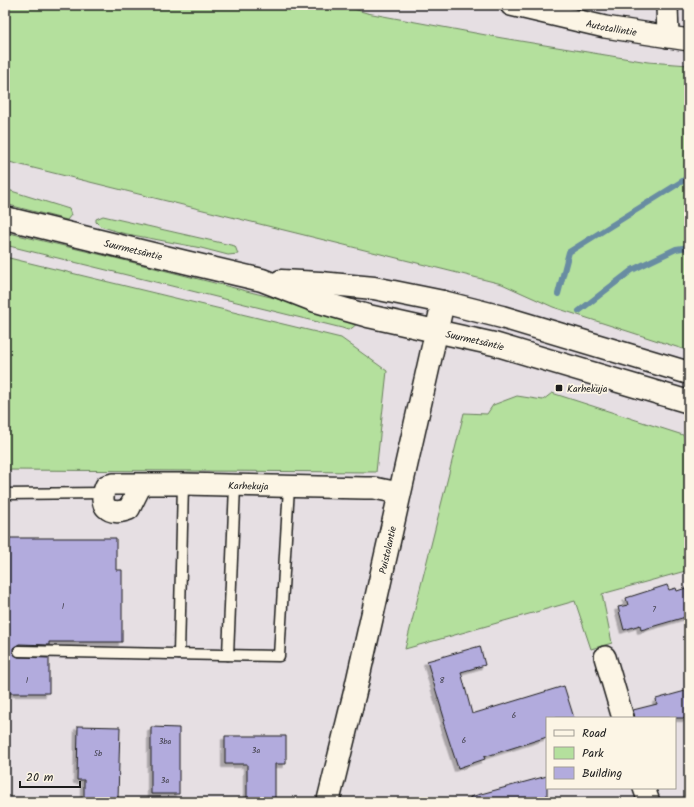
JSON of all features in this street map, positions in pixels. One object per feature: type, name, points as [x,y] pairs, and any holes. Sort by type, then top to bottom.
[{"type":"main road","name":"Suurmetsäntie","points":[[5,218],[262,280],[316,301],[368,316],[494,344],[689,402]]},
{"type":"main road","name":"Suurmetsäntie","points":[[262,280],[374,288],[443,302],[502,316],[689,373]]},
{"type":"main road","name":"Puistolantie","points":[[328,801],[355,692],[443,302]]},
{"type":"street","name":"Autotallintie","points":[[511,5],[606,27],[689,40]]},
{"type":"street","points":[[667,5],[668,37]]},
{"type":"street","name":"Karhekuja","points":[[103,493],[106,486],[113,484],[183,484],[374,488],[399,493]]},
{"type":"street","points":[[103,493],[103,501],[106,508],[113,512],[122,512],[129,509],[139,489],[144,484]]},
{"type":"street","points":[[605,657],[623,717]]},
{"type":"street","points":[[644,789],[649,802]]},
{"type":"lane","points":[[179,654],[183,484]]},
{"type":"lane","points":[[228,655],[235,486]]},
{"type":"lane","points":[[19,651],[279,656],[289,487]]},
{"type":"lane","points":[[5,494],[103,493]]},
{"type":"green space","points":[[5,5],[340,5],[367,13],[502,38],[648,62],[689,65],[689,351],[553,307],[502,284],[5,161]]},
{"type":"green space","points":[[5,189],[69,209],[71,215],[67,220],[5,204]]},
{"type":"green space","points":[[103,216],[235,246],[238,254],[228,255],[201,248],[122,233],[100,226],[96,222],[96,219]]},
{"type":"green space","points":[[5,232],[306,306],[358,323],[348,330],[5,245]]},
{"type":"green space","points":[[5,257],[341,338],[387,371],[376,472],[5,470]]},
{"type":"green space","points":[[552,393],[689,437],[689,570],[602,594],[612,643],[591,649],[575,601],[405,649],[464,413],[487,414],[493,405],[517,396],[543,400]]},
{"type":"building","points":[[5,538],[116,538],[116,570],[122,570],[122,642],[49,642],[49,645],[19,644],[13,648],[14,654],[18,657],[49,658],[49,693],[5,693]]},
{"type":"building","points":[[667,585],[669,590],[676,588],[677,591],[689,587],[689,616],[641,630],[640,625],[624,630],[618,607],[628,605],[626,598]]},
{"type":"building","points":[[480,646],[485,665],[461,672],[472,714],[564,686],[574,717],[546,717],[546,737],[484,757],[485,759],[458,768],[443,722],[445,721],[427,661]]},
{"type":"building","points":[[689,690],[689,718],[635,717],[633,710],[657,704],[656,699]]},
{"type":"building","points":[[78,726],[120,727],[118,799],[84,799],[84,780],[77,780]]},
{"type":"building","points":[[151,727],[179,728],[179,794],[151,794]]},
{"type":"building","points":[[225,736],[286,736],[286,764],[275,764],[275,802],[247,802],[247,764],[225,764]]},
{"type":"building","points":[[546,776],[547,802],[470,802],[470,797]]},
{"type":"waterway","points":[[558,294],[569,252],[689,177]]},
{"type":"waterway","points":[[579,311],[632,270],[676,249],[689,247]]},
{"type":"place","name":"Karhekuja","points":[[559,388]]}]
